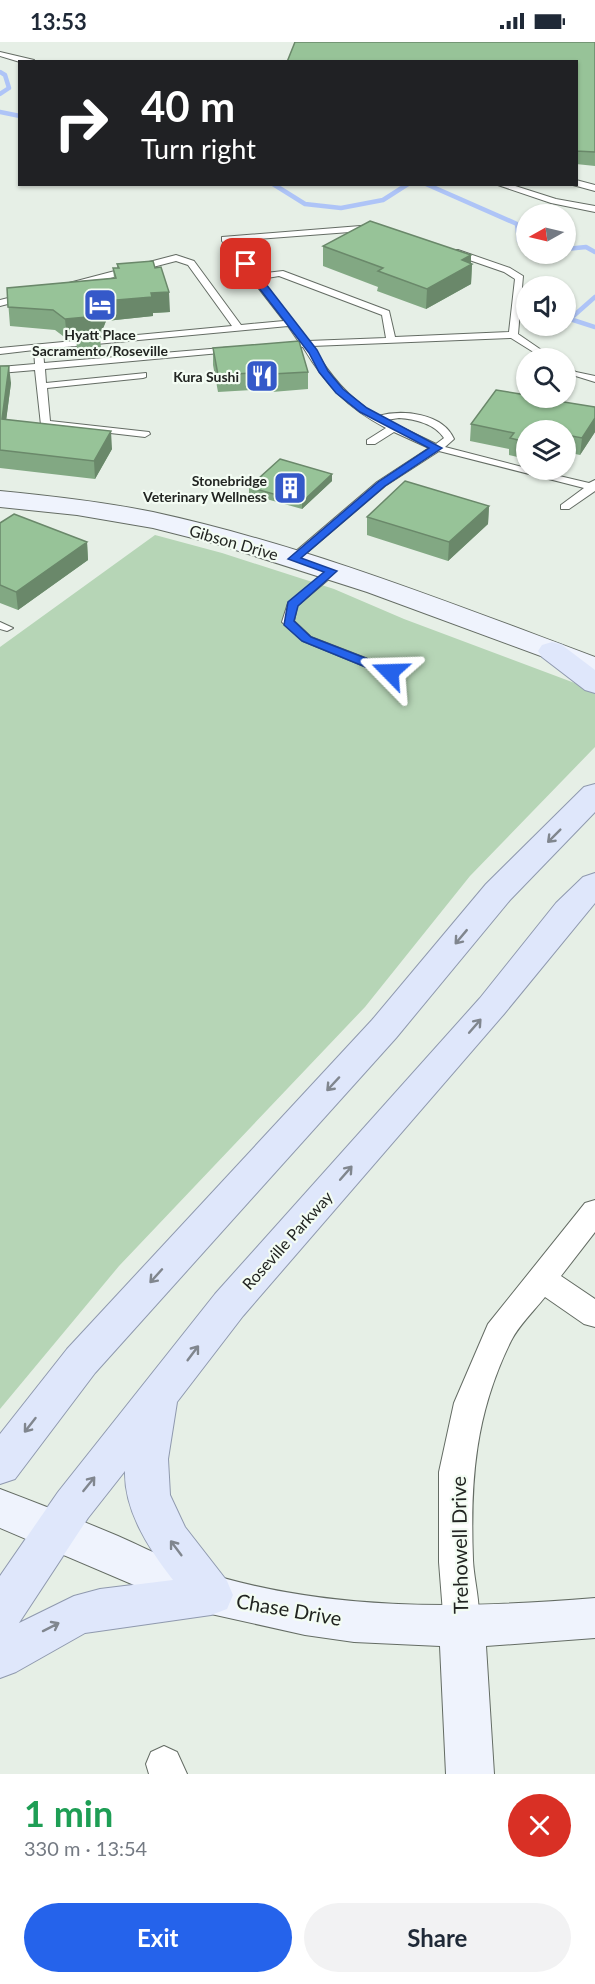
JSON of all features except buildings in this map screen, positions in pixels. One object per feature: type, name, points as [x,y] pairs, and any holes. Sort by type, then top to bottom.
[{"type":"main road","points":[[552,651],[595,656]]},
{"type":"main road","points":[[552,651],[595,684]]},
{"type":"main road","points":[[0,1466],[88,1352],[384,1029],[498,892],[595,794]]},
{"type":"main road","name":"Roseville Parkway","points":[[0,1613],[73,1505],[229,1305],[484,1015],[568,911],[595,884]]},
{"type":"main road","points":[[0,1657],[74,1616],[100,1609],[211,1595],[161,1528],[153,1510],[146,1478],[157,1400]]},
{"type":"street","name":"Gibson Drive","points":[[0,499],[53,502],[178,525],[332,571],[595,667]]},
{"type":"street","name":"Trehowell Drive","points":[[470,1774],[456,1562],[456,1472],[470,1403],[499,1333],[595,1211]]},
{"type":"street","points":[[541,1279],[595,1315]]},
{"type":"street","name":"Chase Drive","points":[[0,1508],[211,1595],[333,1618],[387,1625],[462,1626],[595,1618]]},
{"type":"lane","points":[[0,54],[23,60]]},
{"type":"lane","points":[[578,184],[595,188]]},
{"type":"lane","points":[[505,186],[554,201],[595,209]]},
{"type":"lane","points":[[386,229],[357,228],[225,239],[291,323],[339,391],[378,419],[437,448],[594,486]]},
{"type":"lane","points":[[447,249],[507,270],[520,279],[513,335]]},
{"type":"lane","points":[[61,288],[176,258],[191,262],[237,328]]},
{"type":"lane","points":[[256,277],[280,273],[386,313],[391,340]]},
{"type":"lane","points":[[0,303],[31,295]]},
{"type":"lane","points":[[0,351],[291,323]]},
{"type":"lane","points":[[290,344],[513,335],[533,348]]},
{"type":"lane","points":[[38,347],[45,423],[145,434]]},
{"type":"lane","points":[[0,370],[247,347]]},
{"type":"lane","points":[[42,386],[143,375]]},
{"type":"lane","points":[[576,375],[595,379]]},
{"type":"lane","points":[[293,559],[381,484],[449,439],[449,435],[442,429],[412,416],[390,415],[378,419]]},
{"type":"lane","points":[[371,442],[394,428]]},
{"type":"lane","points":[[565,507],[594,486]]},
{"type":"lane","points":[[332,571],[292,605],[288,622],[306,639],[390,672]]},
{"type":"green space","points":[[155,535],[222,553],[334,589],[404,619],[588,688],[595,694],[595,747],[470,876],[365,1007],[119,1266],[0,1409],[0,647]]},
{"type":"waterway","points":[[0,72],[5,75],[9,88],[0,94]]},
{"type":"waterway","points":[[0,112],[18,116]]},
{"type":"waterway","points":[[276,186],[305,204],[341,208],[383,200],[405,186]]},
{"type":"waterway","points":[[431,186],[516,224]]},
{"type":"waterway","points":[[576,248],[586,247],[595,252]]},
{"type":"waterway","points":[[595,297],[570,319],[595,327]]},
{"type":"place","name":"Hyatt Place Sacramento/Roseville","points":[[100,305]]},
{"type":"place","name":"Kura Sushi","points":[[262,376]]},
{"type":"place","name":"Stonebridge Veterinary Wellness","points":[[290,488]]},
{"type":"route","points":[[246,264],[313,352],[324,372],[339,391],[363,410],[394,428],[437,448],[381,484],[293,559],[332,571],[292,605],[288,622],[306,639],[390,672]]}]
